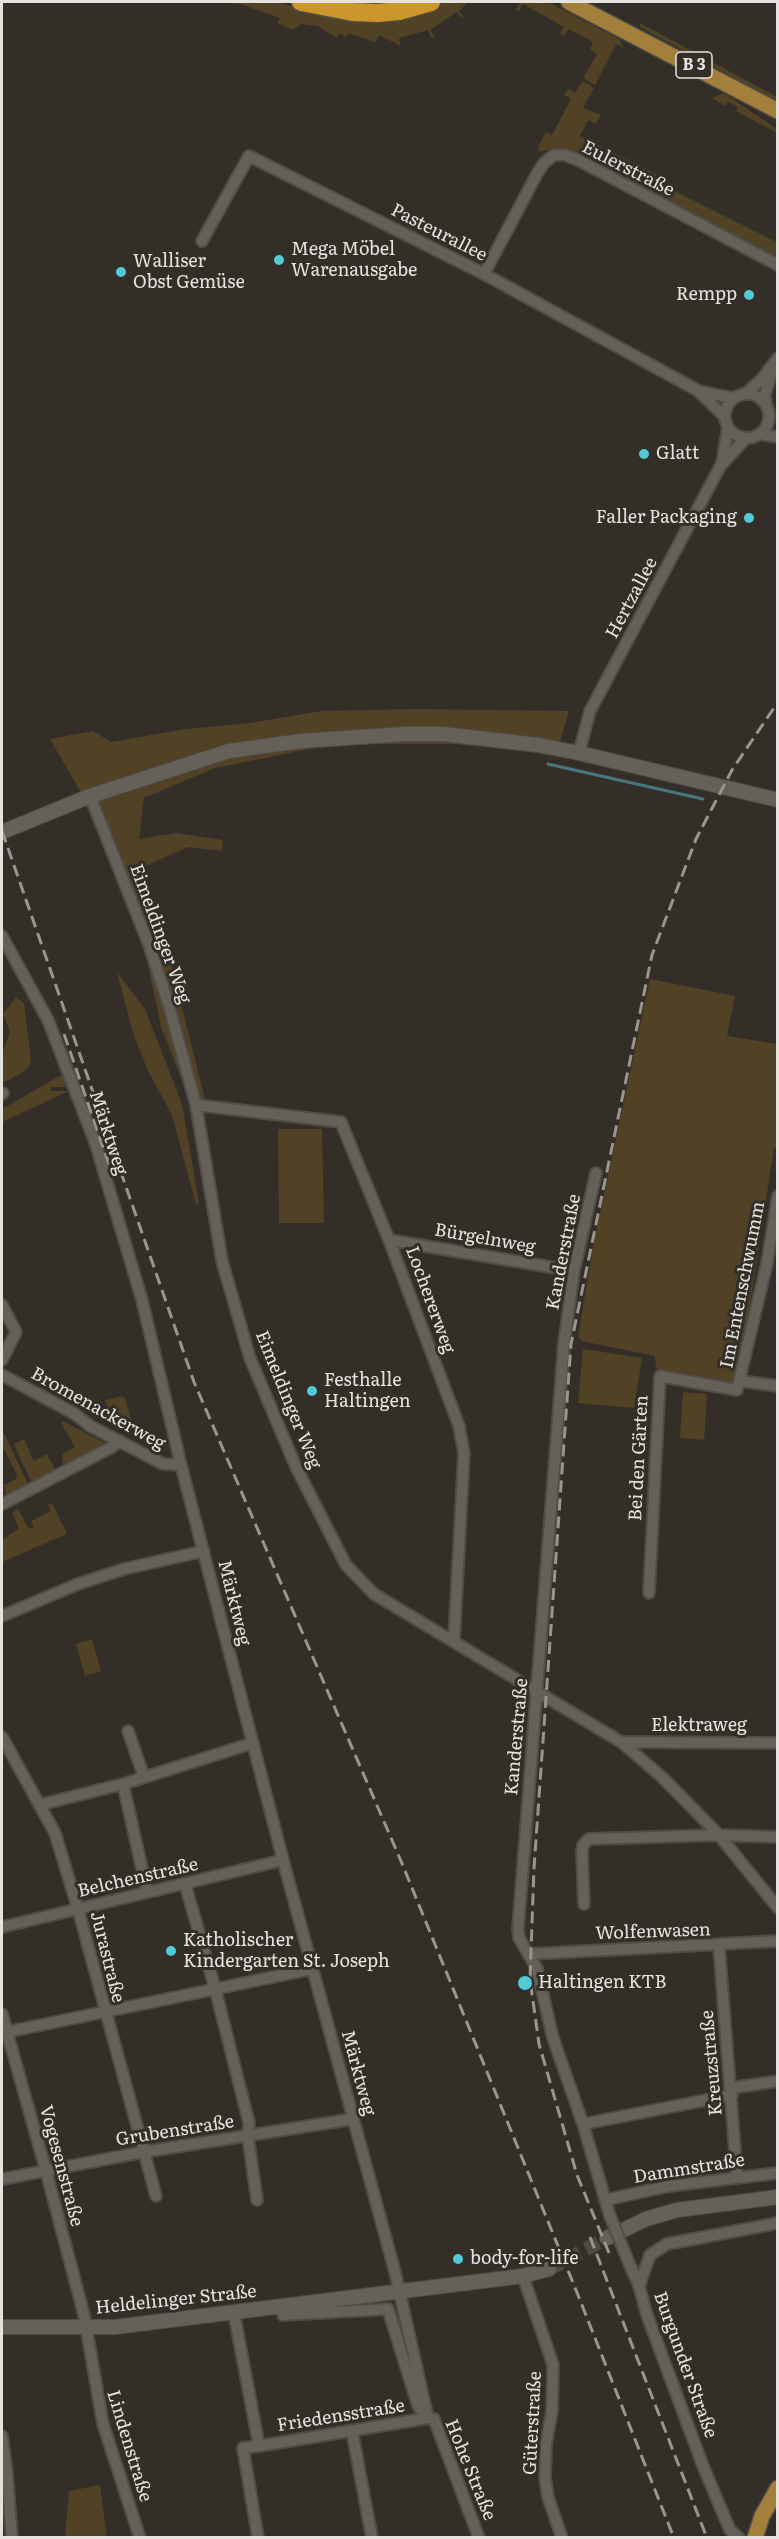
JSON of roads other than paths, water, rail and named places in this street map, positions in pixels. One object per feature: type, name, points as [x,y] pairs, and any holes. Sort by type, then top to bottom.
[{"type":"highway","points":[[302,2],[362,12],[399,11],[414,4],[431,2]]},
{"type":"main road","name":"B 3","points":[[569,2],[777,111]]},
{"type":"main road","points":[[755,2538],[762,2516],[777,2488]]},
{"type":"street","name":"Eulerstraße","points":[[484,274],[538,172],[552,156],[565,155],[777,265]]},
{"type":"street","name":"Pasteurallee","points":[[202,241],[249,156],[484,274],[697,390],[719,409],[726,423]]},
{"type":"street","points":[[733,398],[746,393],[775,362]]},
{"type":"street","points":[[760,434],[767,427],[768,409],[765,395],[775,362]]},
{"type":"street","name":"Pasteurallee","points":[[697,390],[733,398]]},
{"type":"street","points":[[746,393],[760,397],[777,425]]},
{"type":"street","name":"Hertzallee","points":[[722,463],[726,407],[733,398]]},
{"type":"street","points":[[726,423],[735,435],[746,438],[760,434],[777,436]]},
{"type":"street","name":"Hertzallee","points":[[579,753],[590,711],[722,463],[746,438]]},
{"type":"street","points":[[2,832],[90,796],[229,750],[354,736],[443,734],[579,753],[777,800]]},
{"type":"street","name":"Eimeldinger Weg","points":[[90,796],[149,945],[169,1006],[196,1105],[216,1233],[250,1358],[296,1467],[346,1565],[374,1594],[538,1690],[621,1742],[662,1777],[719,1836],[777,1908]]},
{"type":"street","name":"Märktweg","points":[[2,936],[48,1020],[96,1145],[142,1300],[181,1465],[283,1860],[399,2292]]},
{"type":"street","name":"Lochererweg","points":[[196,1105],[341,1122],[389,1240],[459,1426],[464,1453],[454,1641]]},
{"type":"street","name":"Kanderstraße","points":[[596,1173],[574,1271],[564,1343],[518,1929],[519,1938],[537,1969],[553,2038],[583,2124],[610,2216],[639,2286]]},
{"type":"street","name":"Im Entenschwumm","points":[[741,1381],[767,1263],[777,1196]]},
{"type":"street","name":"Bürgelnweg","points":[[389,1240],[574,1271]]},
{"type":"street","points":[[2,1305],[16,1332],[2,1360]]},
{"type":"street","name":"Bromenackerweg","points":[[2,1375],[75,1414],[90,1426],[163,1464],[181,1465]]},
{"type":"street","name":"Bei den Gärten","points":[[649,1593],[660,1377],[737,1389],[741,1381]]},
{"type":"street","points":[[741,1381],[777,1386]]},
{"type":"street","points":[[2,1504],[120,1441]]},
{"type":"street","points":[[2,1616],[78,1584],[124,1569],[204,1551]]},
{"type":"street","points":[[128,1731],[144,1777]]},
{"type":"street","name":"Jurastraße","points":[[2,1737],[55,1833],[156,2196]]},
{"type":"street","name":"Elektraweg","points":[[621,1742],[777,1743]]},
{"type":"street","points":[[39,1805],[123,1784],[253,1743]]},
{"type":"street","points":[[123,1784],[147,1891]]},
{"type":"street","points":[[584,1904],[582,1853],[583,1845],[589,1839],[777,1837]]},
{"type":"street","name":"Belchenstraße","points":[[2,1928],[147,1891],[283,1860]]},
{"type":"street","points":[[185,1884],[215,1988],[249,2123],[248,2136],[257,2200]]},
{"type":"street","name":"Wolfenwasen","points":[[530,1954],[719,1946],[777,1941]]},
{"type":"street","name":"Kreuzstraße","points":[[719,1946],[737,2177]]},
{"type":"street","points":[[4,2032],[312,1969]]},
{"type":"street","name":"Vogesenstraße","points":[[2,2014],[4,2032],[46,2171],[85,2327]]},
{"type":"street","points":[[583,2124],[777,2081]]},
{"type":"street","name":"Grubenstraße","points":[[2,2180],[143,2152],[354,2119]]},
{"type":"street","name":"Dammstraße","points":[[605,2200],[669,2186],[777,2173]]},
{"type":"street","points":[[607,2238],[646,2219],[677,2210],[777,2197]]},
{"type":"street","name":"Burgunder Straße","points":[[739,2538],[730,2530],[703,2466],[639,2286],[650,2255],[667,2244],[777,2223]]},
{"type":"street","name":"Heldelinger Straße","points":[[2,2327],[115,2327],[524,2276],[549,2269]]},
{"type":"street","name":"Güterstraße","points":[[524,2276],[526,2289],[553,2365],[552,2411],[546,2444],[545,2477],[548,2497],[562,2538]]},
{"type":"street","name":"Hohe Straße","points":[[399,2292],[428,2418]]},
{"type":"street","name":"Heldelinger Straße","points":[[282,2307],[283,2315],[388,2309]]},
{"type":"street","name":"Hohe Straße","points":[[388,2309],[418,2406],[428,2418],[434,2419],[479,2538]]},
{"type":"street","points":[[234,2313],[259,2446],[243,2448],[258,2538]]},
{"type":"street","name":"Lindenstraße","points":[[85,2327],[103,2424],[140,2538]]},
{"type":"street","name":"Friedensstraße","points":[[259,2446],[428,2418]]},
{"type":"street","points":[[352,2431],[372,2538]]},
{"type":"street","points":[[2,2436],[12,2538]]},
{"type":"waterway","points":[[548,764],[703,799]]},
{"type":"tunnel","points":[[549,2269],[607,2238]]},
{"type":"railway","points":[[609,2253],[577,2175],[539,2044],[530,1979],[534,1868],[571,1344],[652,955],[696,839],[732,770],[778,702]]},
{"type":"railway","points":[[2,831],[194,1382],[401,1861],[578,2295],[674,2538]]},
{"type":"railway","points":[[64,1034],[111,1170]]},
{"type":"railway","points":[[590,2237],[707,2538]]},
{"type":"place","name":"Mega Möbel Warenausgabe","points":[[279,260]]},
{"type":"place","name":"Walliser Obst Gemüse","points":[[121,272]]},
{"type":"place","name":"Rempp","points":[[749,295]]},
{"type":"place","name":"Glatt","points":[[644,454]]},
{"type":"place","name":"Faller Packaging","points":[[749,518]]},
{"type":"place","name":"Festhalle Haltingen","points":[[312,1391]]},
{"type":"place","name":"Katholischer Kindergarten St. Joseph","points":[[171,1951]]},
{"type":"place","name":"Haltingen KTB","points":[[525,1983]]},
{"type":"place","name":"body-for-life","points":[[458,2259]]}]
